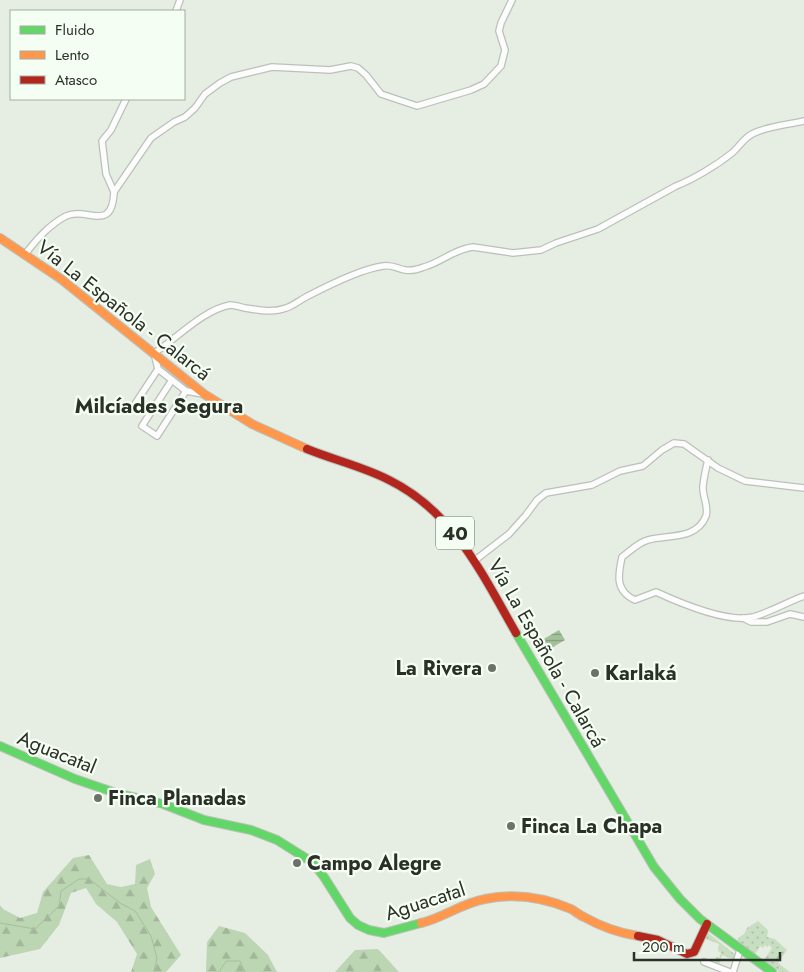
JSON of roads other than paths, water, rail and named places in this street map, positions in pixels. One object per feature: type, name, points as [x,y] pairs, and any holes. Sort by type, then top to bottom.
[{"type":"main road","name":"Vía La Española - Calarcá","points":[[0,238],[26,252],[205,394],[235,414],[327,458],[388,479],[402,486],[428,505],[452,529],[474,561],[649,860],[667,884],[692,911],[740,950],[772,972]]},
{"type":"main road","name":"Aguacatal","points":[[0,746],[83,782],[163,804],[204,820],[251,830],[277,840],[312,862],[324,877],[350,918],[358,926],[369,930],[384,932],[430,920],[469,903],[513,895],[549,901],[573,910],[583,917],[620,933],[658,940],[688,954],[694,952],[707,924]]},
{"type":"street","points":[[114,192],[151,138],[174,122],[185,117],[195,108],[205,94],[231,77],[272,67],[330,70],[351,66],[358,68],[366,75],[382,94],[417,106],[471,90],[484,84],[502,66],[505,50],[499,31],[512,0]]},
{"type":"street","points":[[26,252],[42,233],[67,216],[78,213],[97,217],[108,213],[114,203],[114,192],[106,174],[102,141],[111,130],[126,100]]},
{"type":"street","points":[[205,394],[186,391],[158,369],[154,353],[173,340],[180,332],[218,309],[232,305],[261,310],[287,308],[318,291],[368,270],[384,266],[395,266],[405,270],[423,268],[448,254],[467,248],[473,247],[512,252],[541,250],[598,229],[676,186],[689,181],[733,152],[744,140],[760,130],[804,121]]},
{"type":"street","points":[[133,407],[158,369]]},
{"type":"street","points":[[172,380],[142,426],[157,436],[186,391]]},
{"type":"street","points":[[474,561],[513,530],[537,500],[546,493],[592,485],[620,471],[643,466],[662,450],[674,443],[684,444],[718,468],[745,481],[804,488]]},
{"type":"street","points":[[708,460],[702,488],[706,502],[706,516],[689,533],[669,538],[647,540],[622,557],[618,574],[625,595],[635,600],[656,592],[682,604],[743,618],[751,622],[767,622],[790,614],[804,617]]},
{"type":"street","points":[[743,618],[762,614],[804,596]]},
{"type":"street","points":[[704,962],[731,972],[740,950]]},
{"type":"waterway","points":[[0,923],[35,929],[59,906],[61,891],[79,879],[89,879],[120,903],[135,911],[151,936],[157,958],[154,972]]},
{"type":"waterway","points":[[219,972],[226,961],[240,961],[245,972]]},
{"type":"place","name":"La Rivera","points":[[492,668]]},
{"type":"place","name":"Karlaká","points":[[595,673]]},
{"type":"place","name":"Finca Planadas","points":[[98,798]]},
{"type":"place","name":"Finca La Chapa","points":[[511,826]]},
{"type":"place","name":"Campo Alegre","points":[[297,863]]},
{"type":"district","name":"Milcíades Segura","points":[[159,406]]}]
